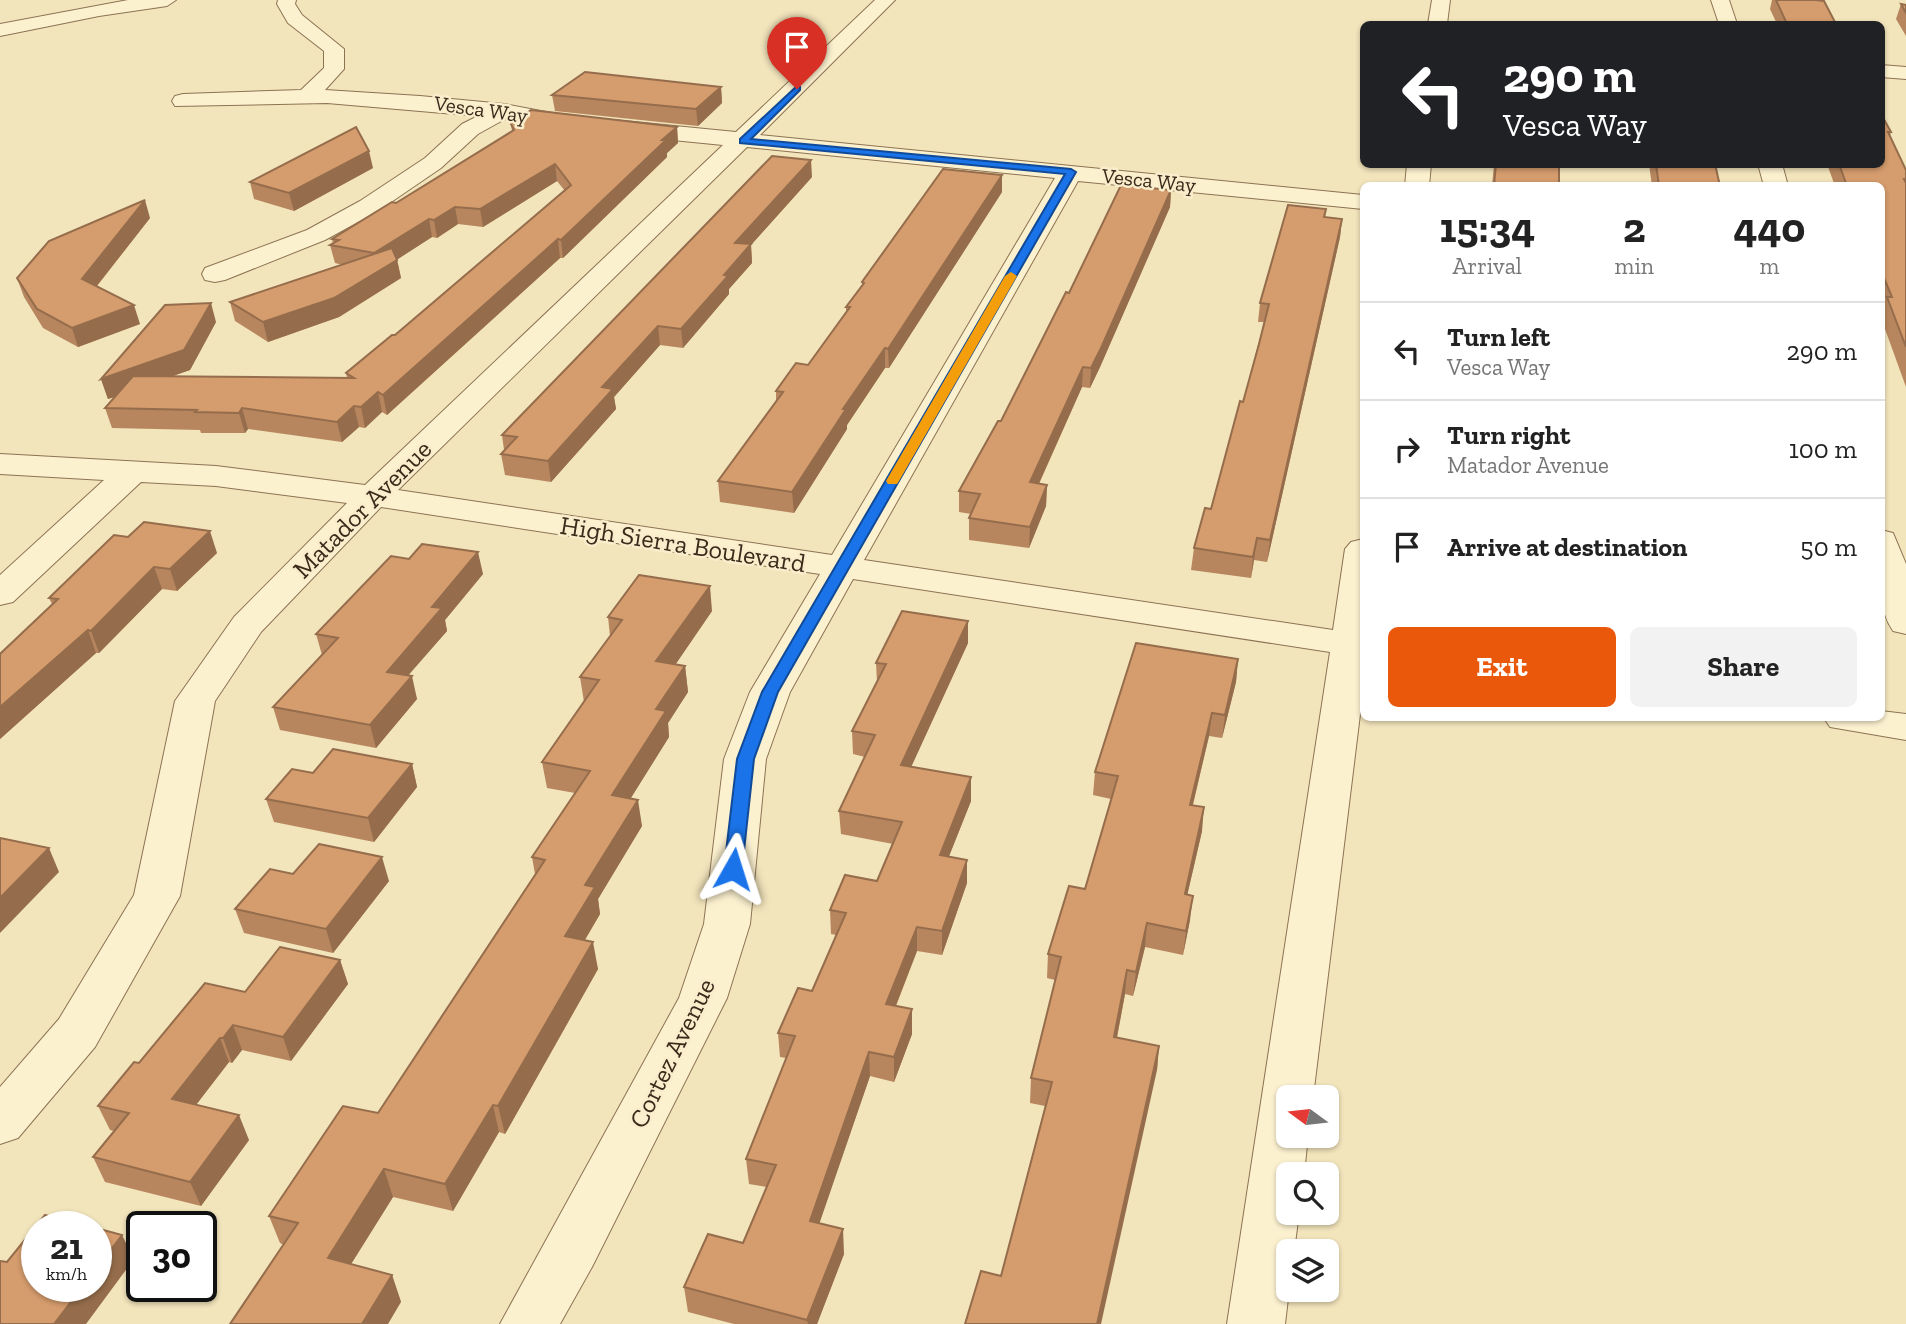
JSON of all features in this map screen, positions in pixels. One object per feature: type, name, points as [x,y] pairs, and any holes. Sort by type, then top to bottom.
[{"type":"street","points":[[49,0],[54,8],[68,16]]},
{"type":"street","points":[[0,30],[167,0]]},
{"type":"street","points":[[286,0],[295,19],[334,49],[334,69],[308,95]]},
{"type":"street","name":"Matador Avenue","points":[[0,1123],[77,1033],[158,896],[195,701],[247,625],[373,496],[744,141],[886,0]]},
{"type":"street","points":[[1438,21],[1441,0]]},
{"type":"street","points":[[1720,0],[1726,21]]},
{"type":"street","points":[[1885,71],[1906,73]]},
{"type":"street","name":"Vesca Way","points":[[183,102],[308,95],[423,101],[562,121],[744,141],[1360,202]]},
{"type":"street","points":[[215,274],[316,234],[369,206],[433,163],[470,129],[504,111]]},
{"type":"street","name":"Cortez Avenue","points":[[529,1324],[572,1250],[703,998],[727,924],[745,759],[770,692],[1071,172]]},
{"type":"street","name":"High Sierra Boulevard","points":[[0,464],[216,477],[373,496],[1356,645]]},
{"type":"street","points":[[0,594],[133,471]]},
{"type":"street","points":[[1885,553],[1906,623]]},
{"type":"street","points":[[1256,1324],[1356,645],[1360,590]]},
{"type":"street","points":[[1865,721],[1906,727]]},
{"type":"building","points":[[1776,0],[1824,1],[1834,21],[1786,21]]},
{"type":"building","points":[[585,72],[721,87],[696,109],[552,95]]},
{"type":"building","points":[[531,110],[677,127],[561,240],[558,239],[383,395],[378,392],[361,407],[354,406],[337,422],[242,408],[239,413],[105,408],[133,376],[354,378],[346,373],[395,335],[571,185],[555,164],[480,209],[455,207],[434,220],[429,219],[374,253],[330,245],[339,240],[332,239],[514,130],[511,124]]},
{"type":"building","points":[[1885,121],[1906,170],[1906,347],[1887,297],[1892,297],[1885,280],[1885,182],[1846,182],[1840,168],[1885,168]]},
{"type":"building","points":[[356,127],[369,151],[289,193],[250,182]]},
{"type":"building","points":[[772,156],[811,160],[735,243],[751,244],[724,275],[728,276],[681,329],[658,326],[602,387],[613,389],[548,461],[501,454],[517,437],[502,435]]},
{"type":"building","points":[[1496,168],[1559,168],[1559,182],[1494,182]]},
{"type":"building","points":[[1657,168],[1716,168],[1719,182],[1658,182]]},
{"type":"building","points":[[943,169],[1002,175],[888,349],[885,348],[843,409],[846,409],[792,492],[718,481],[783,392],[776,391],[796,363],[808,365],[850,307],[846,307],[864,283],[862,282]]},
{"type":"building","points":[[1121,185],[1171,190],[1101,348],[1091,368],[1083,367],[1030,482],[1047,485],[1030,527],[969,518],[980,494],[959,491],[998,421],[1001,421],[1066,292],[1069,293]]},
{"type":"building","points":[[145,200],[82,279],[134,305],[72,328],[37,309],[17,278],[49,241]]},
{"type":"building","points":[[1288,205],[1326,209],[1324,217],[1342,219],[1270,540],[1257,538],[1253,557],[1194,548],[1205,508],[1211,509],[1240,401],[1243,402],[1259,344],[1269,304],[1260,303]]},
{"type":"building","points":[[392,248],[397,260],[334,298],[263,322],[230,302]]},
{"type":"building","points":[[211,303],[184,350],[101,379],[165,305]]},
{"type":"building","points":[[144,522],[210,531],[170,569],[154,567],[91,631],[88,630],[0,707],[0,654],[58,599],[49,598],[114,535],[128,537]]},
{"type":"building","points":[[422,544],[478,552],[432,607],[442,608],[387,672],[412,676],[370,725],[273,707],[338,638],[316,634],[391,556],[409,559]]},
{"type":"building","points":[[639,575],[710,586],[656,661],[685,666],[656,709],[666,711],[612,795],[638,800],[585,885],[595,887],[565,936],[593,942],[498,1106],[493,1105],[445,1184],[384,1169],[328,1258],[392,1275],[362,1324],[230,1324],[298,1223],[269,1216],[343,1106],[378,1113],[545,860],[532,857],[590,771],[542,762],[599,680],[580,677],[622,620],[608,617]]},
{"type":"building","points":[[902,611],[968,621],[901,765],[971,777],[940,855],[967,860],[942,931],[917,927],[886,1004],[912,1009],[894,1057],[869,1052],[810,1221],[843,1229],[807,1320],[684,1287],[708,1234],[743,1243],[776,1165],[746,1159],[795,1036],[778,1033],[798,988],[812,991],[846,913],[830,910],[845,875],[877,881],[902,822],[839,811],[875,735],[852,731],[886,664],[876,663]]},
{"type":"building","points":[[1136,643],[1238,659],[1225,715],[1212,713],[1190,805],[1204,807],[1185,894],[1193,896],[1186,931],[1147,923],[1136,972],[1127,970],[1114,1037],[1159,1046],[1097,1324],[965,1324],[981,1271],[1001,1276],[1052,1082],[1031,1078],[1061,957],[1048,954],[1069,886],[1085,889],[1118,776],[1095,772]]},
{"type":"building","points":[[333,749],[412,764],[368,818],[266,799],[292,769],[313,773]]},
{"type":"building","points":[[0,838],[49,848],[0,898]]},
{"type":"building","points":[[319,844],[382,857],[326,929],[235,909],[270,869],[293,874]]},
{"type":"building","points":[[280,947],[340,960],[283,1037],[233,1025],[172,1099],[239,1115],[190,1182],[93,1157],[129,1113],[98,1106],[134,1062],[139,1063],[205,983],[245,992]]},
{"type":"building","points":[[112,1232],[122,1235],[112,1248]]},
{"type":"building","points":[[21,1245],[21,1302],[71,1302],[54,1324],[0,1324],[0,1261],[7,1262]]},
{"type":"slow traffic","points":[[892,481],[1011,276]]},
{"type":"route","points":[[733,869],[745,759],[770,692],[1071,172],[744,141],[797,89]]}]
